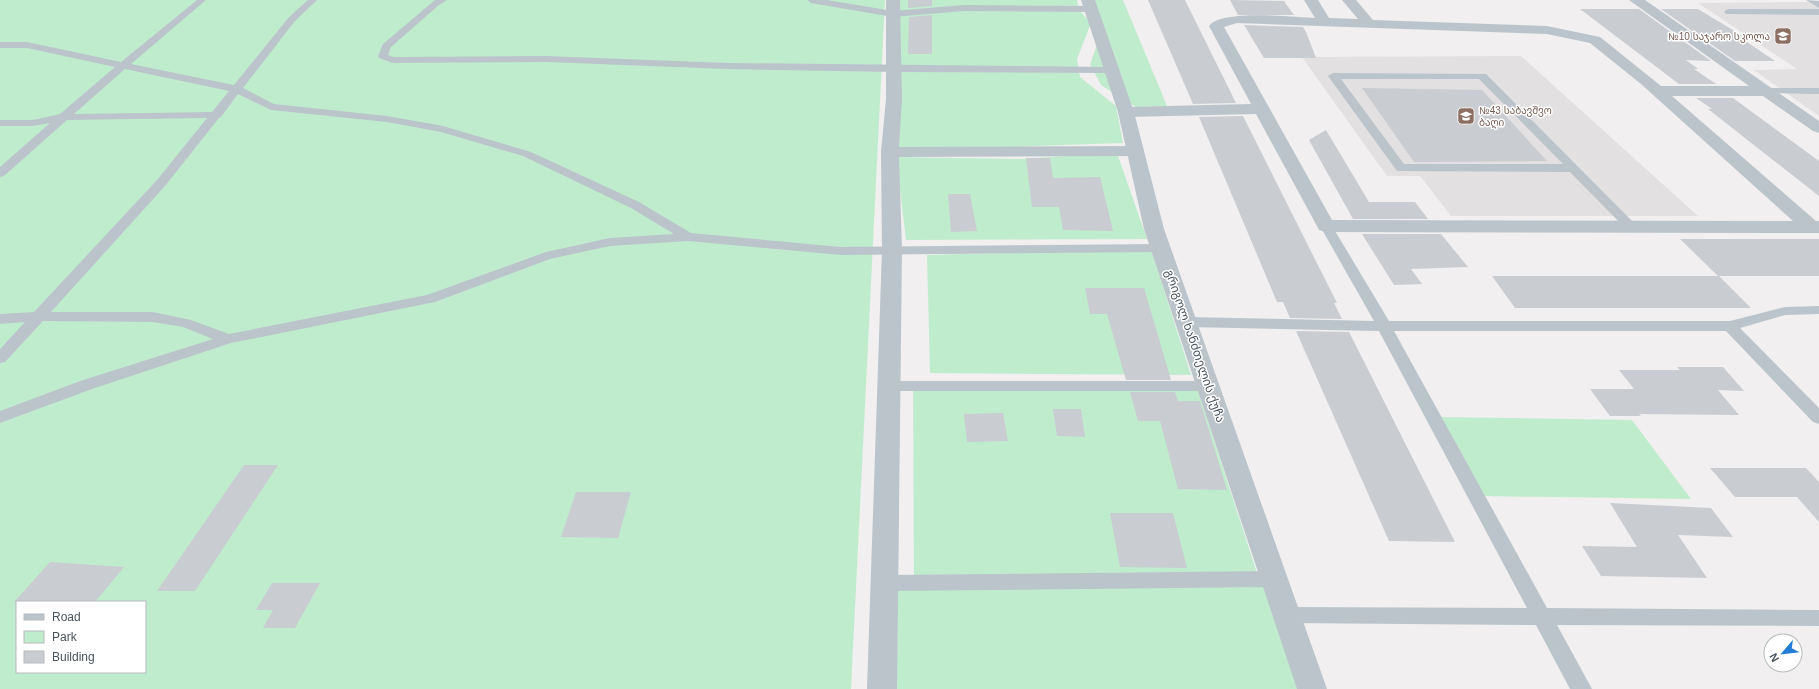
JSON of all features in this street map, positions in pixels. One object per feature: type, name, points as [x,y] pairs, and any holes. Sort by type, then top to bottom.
[{"type":"street","points":[[1311,0],[1324,22]]},
{"type":"street","points":[[1349,0],[1368,23]]},
{"type":"street","points":[[1636,0],[1819,128]]},
{"type":"street","name":"გრიგოლ ხანძთელის ქუჩა","points":[[1090,5],[1126,112],[1154,229],[1312,689]]},
{"type":"street","points":[[882,689],[892,250],[890,152],[894,99],[892,69],[893,7]]},
{"type":"street","points":[[1237,19],[1368,23],[1547,30],[1570,33],[1595,40],[1657,91],[1815,227],[1326,226],[1216,26],[1224,22],[1237,19]]},
{"type":"street","points":[[1657,91],[1766,91]]},
{"type":"street","points":[[1126,112],[1263,109]]},
{"type":"street","points":[[890,152],[1136,150]]},
{"type":"lane","points":[[0,173],[122,66],[202,0]]},
{"type":"lane","points":[[0,358],[161,183],[292,19],[313,0]]},
{"type":"lane","points":[[443,0],[436,3],[386,46],[383,56],[392,60],[547,59],[727,66],[892,69],[1111,70]]},
{"type":"lane","points":[[811,0],[893,7],[964,8],[1090,5]]},
{"type":"lane","points":[[1810,0],[1819,5]]},
{"type":"lane","points":[[1729,12],[1819,12]]},
{"type":"lane","points":[[0,45],[27,45],[237,89],[270,107],[387,119],[436,128],[527,154],[635,205],[688,237]]},
{"type":"lane","points":[[1574,168],[1401,168],[1333,76],[1482,76],[1574,168],[1631,226]]},
{"type":"lane","points":[[1766,91],[1819,91]]},
{"type":"lane","points":[[0,123],[33,123],[64,117],[216,115]]},
{"type":"lane","points":[[1326,226],[1384,326],[1581,689]]},
{"type":"lane","points":[[0,417],[86,385],[228,339],[430,299],[546,256],[610,242],[688,237],[841,251],[1161,248]]},
{"type":"lane","points":[[1187,322],[1384,326],[1730,326],[1785,311],[1819,310]]},
{"type":"lane","points":[[0,318],[39,316],[153,318],[186,323],[228,339]]},
{"type":"lane","points":[[1730,326],[1819,418]]},
{"type":"lane","points":[[888,386],[1209,386]]},
{"type":"lane","points":[[884,583],[1275,579]]},
{"type":"lane","points":[[1287,615],[1819,618]]},
{"type":"shaded area","name":"№10 საჯარო სკოლა","points":[[1819,2],[1819,116],[1754,70],[1797,69],[1698,3]]},
{"type":"shaded area","name":"№43 საბავშვო ბაღი","points":[[1521,56],[1698,216],[1451,216],[1420,176],[1387,176],[1302,57]]},
{"type":"green space","points":[[0,0],[885,0],[851,689],[0,689]]},
{"type":"green space","points":[[900,0],[1077,0],[1079,10],[1091,23],[1077,59],[1080,77],[1116,106],[1123,143],[1034,146],[899,155]]},
{"type":"green space","points":[[1091,0],[1123,0],[1167,106],[1136,107],[1101,85],[1090,64],[1103,28]]},
{"type":"green space","points":[[1117,153],[1147,239],[906,240],[896,157],[1020,159]]},
{"type":"green space","points":[[1151,249],[1191,375],[930,373],[927,255]]},
{"type":"green space","points":[[913,391],[1198,391],[1257,573],[914,577]]},
{"type":"green space","points":[[1439,417],[1632,420],[1691,499],[1482,496]]},
{"type":"green space","points":[[1270,584],[1306,689],[893,689],[894,588]]},
{"type":"building","points":[[908,0],[932,0],[932,6],[908,8]]},
{"type":"building","points":[[1148,0],[1185,0],[1236,103],[1193,104]]},
{"type":"building","points":[[1230,0],[1284,1],[1294,15],[1238,15]]},
{"type":"building","points":[[1580,9],[1639,9],[1711,61],[1686,60],[1698,69],[1694,69],[1716,84],[1679,84]]},
{"type":"building","points":[[1661,9],[1698,9],[1746,38],[1741,38],[1775,61],[1735,61]]},
{"type":"building","points":[[932,15],[932,54],[908,54],[909,17]]},
{"type":"building","points":[[1244,25],[1303,27],[1316,58],[1264,58]]},
{"type":"building","points":[[1362,88],[1482,90],[1547,161],[1414,162]]},
{"type":"building","points":[[1696,98],[1733,98],[1819,161],[1819,196],[1708,109],[1712,109]]},
{"type":"building","points":[[1243,116],[1337,303],[1334,303],[1342,319],[1290,318],[1283,302],[1277,302],[1199,117]]},
{"type":"building","points":[[1326,130],[1369,202],[1415,202],[1428,219],[1353,219],[1309,140]]},
{"type":"building","points":[[1026,158],[1050,158],[1053,178],[1100,177],[1113,231],[1063,230],[1059,207],[1032,207]]},
{"type":"building","points":[[948,194],[970,194],[977,231],[951,232]]},
{"type":"building","points":[[1362,234],[1441,234],[1468,267],[1411,269],[1422,284],[1394,285]]},
{"type":"building","points":[[1680,239],[1819,239],[1819,276],[1719,276],[1751,308],[1515,308],[1492,276],[1718,276]]},
{"type":"building","points":[[1085,288],[1144,288],[1171,380],[1126,380],[1107,314],[1090,314]]},
{"type":"building","points":[[1296,331],[1349,332],[1455,542],[1389,541]]},
{"type":"building","points":[[1677,367],[1723,367],[1744,391],[1718,390],[1739,415],[1639,414],[1641,416],[1610,416],[1590,389],[1634,389],[1619,370],[1680,370]]},
{"type":"building","points":[[1130,392],[1175,392],[1178,401],[1200,401],[1227,490],[1178,489],[1160,421],[1138,421]]},
{"type":"building","points":[[1053,409],[1081,409],[1085,437],[1057,436]]},
{"type":"building","points":[[1003,413],[1008,441],[967,442],[964,414]]},
{"type":"building","points":[[244,465],[278,465],[195,591],[157,591]]},
{"type":"building","points":[[1710,468],[1806,468],[1819,482],[1819,522],[1797,497],[1735,497]]},
{"type":"building","points":[[576,492],[631,492],[618,538],[561,537]]},
{"type":"building","points":[[1610,503],[1711,508],[1733,537],[1678,535],[1707,578],[1601,576],[1582,546],[1637,547]]},
{"type":"building","points":[[1110,513],[1173,513],[1187,568],[1120,567]]},
{"type":"building","points":[[50,562],[124,567],[96,601],[14,602]]},
{"type":"building","points":[[272,583],[320,583],[295,628],[263,628],[273,610],[256,610]]},
{"type":"place","name":"№10 საჯარო სკოლა","points":[[1783,36]]},
{"type":"place","name":"№43 საბავშვო ბაღი","points":[[1466,116]]}]
